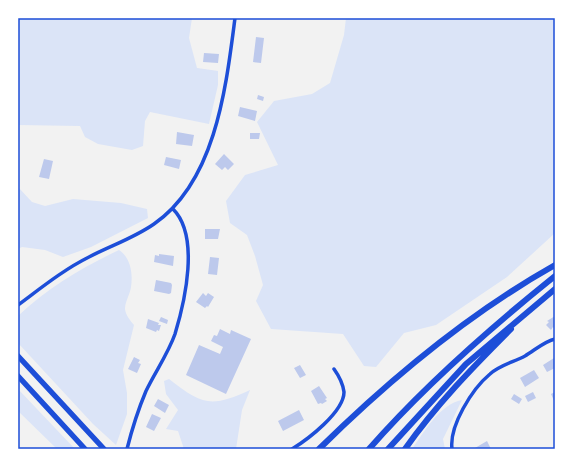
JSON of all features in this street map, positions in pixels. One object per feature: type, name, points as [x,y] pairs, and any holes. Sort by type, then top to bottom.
[{"type":"highway","points":[[319,449],[384,387],[433,347],[481,312],[555,265]]},
{"type":"highway","points":[[369,449],[387,428],[451,364],[506,315],[555,276]]},
{"type":"highway","points":[[388,449],[466,364],[540,300],[555,289]]},
{"type":"highway","points":[[405,449],[436,409],[463,378],[540,300]]},
{"type":"highway","points":[[18,356],[104,449]]},
{"type":"highway","points":[[18,376],[85,449]]},
{"type":"street","points":[[18,305],[65,271],[142,232],[173,209],[196,175],[211,140],[225,92],[235,18]]},
{"type":"street","points":[[127,449],[146,392],[174,335],[182,304],[188,246],[184,223],[173,209]]},
{"type":"street","points":[[452,449],[451,438],[458,418],[482,382],[499,368],[518,360],[555,339]]},
{"type":"street","points":[[292,449],[329,419],[343,398],[343,387],[334,369]]},
{"type":"shaded area","points":[[18,18],[192,18],[189,38],[197,68],[218,71],[218,85],[209,124],[150,112],[145,121],[143,146],[132,150],[98,144],[85,137],[80,126],[18,125]]},
{"type":"shaded area","points":[[346,18],[555,18],[555,233],[507,277],[436,325],[404,333],[376,367],[364,366],[343,334],[271,329],[256,301],[263,285],[255,256],[247,235],[230,223],[226,201],[245,175],[278,165],[257,122],[274,101],[312,94],[330,83],[344,35]]},
{"type":"shaded area","points":[[18,187],[32,202],[45,206],[73,199],[121,203],[147,209],[148,218],[91,247],[63,257],[45,250],[22,247],[18,249]]},
{"type":"shaded area","points":[[119,250],[129,262],[132,277],[130,292],[125,309],[127,316],[134,325],[123,370],[127,393],[127,414],[116,445],[93,424],[18,343],[18,316],[66,279]]},
{"type":"shaded area","points":[[169,379],[190,394],[207,401],[226,400],[250,390],[242,410],[236,449],[184,449],[178,431],[166,429],[178,410],[166,394],[164,381]]},
{"type":"shaded area","points":[[18,389],[75,449],[57,449],[18,411]]},
{"type":"shaded area","points":[[462,400],[443,439],[445,449],[412,449],[427,427],[440,413],[447,407]]},
{"type":"building","points":[[256,37],[264,38],[261,63],[253,62]]},
{"type":"building","points":[[204,53],[219,54],[218,63],[203,62]]},
{"type":"building","points":[[258,95],[264,97],[263,101],[257,99]]},
{"type":"building","points":[[240,107],[257,111],[255,121],[238,116]]},
{"type":"building","points":[[177,132],[194,135],[192,146],[176,144]]},
{"type":"building","points":[[250,133],[260,133],[259,139],[250,139]]},
{"type":"building","points":[[224,154],[234,164],[228,170],[225,167],[222,170],[215,164]]},
{"type":"building","points":[[166,157],[181,160],[179,169],[164,165]]},
{"type":"building","points":[[44,159],[53,161],[49,179],[39,177]]},
{"type":"building","points":[[205,229],[220,229],[218,239],[205,239]]},
{"type":"building","points":[[159,254],[174,256],[173,266],[154,262],[155,255],[159,256]]},
{"type":"building","points":[[210,257],[219,258],[217,275],[208,274]]},
{"type":"building","points":[[156,280],[171,283],[171,293],[169,294],[154,291]]},
{"type":"building","points":[[203,293],[206,296],[208,293],[214,297],[208,307],[207,306],[205,308],[196,302]]},
{"type":"building","points":[[555,316],[555,329],[553,327],[551,330],[546,325],[549,322],[547,321]]},
{"type":"building","points":[[161,317],[168,320],[167,324],[159,321]]},
{"type":"building","points":[[148,319],[159,323],[158,325],[161,325],[159,331],[157,330],[156,332],[146,328]]},
{"type":"building","points":[[220,329],[230,334],[231,330],[251,339],[226,394],[186,375],[199,345],[220,354],[223,347],[211,341],[214,335],[217,336]]},
{"type":"building","points":[[134,357],[140,360],[138,363],[141,364],[137,373],[128,369]]},
{"type":"building","points":[[554,358],[555,368],[547,372],[543,365]]},
{"type":"building","points":[[300,365],[306,375],[300,378],[294,368]]},
{"type":"building","points":[[534,370],[539,378],[525,387],[520,378]]},
{"type":"building","points":[[319,386],[327,398],[325,399],[327,401],[322,404],[318,404],[311,391]]},
{"type":"building","points":[[533,392],[536,398],[528,402],[525,396]]},
{"type":"building","points":[[555,392],[555,403],[551,394]]},
{"type":"building","points":[[514,394],[522,399],[519,404],[511,399]]},
{"type":"building","points":[[158,399],[169,405],[165,413],[154,406]]},
{"type":"building","points":[[299,410],[304,420],[283,431],[278,421]]},
{"type":"building","points":[[152,414],[161,418],[154,431],[146,427]]},
{"type":"building","points":[[487,441],[491,449],[475,448]]}]
